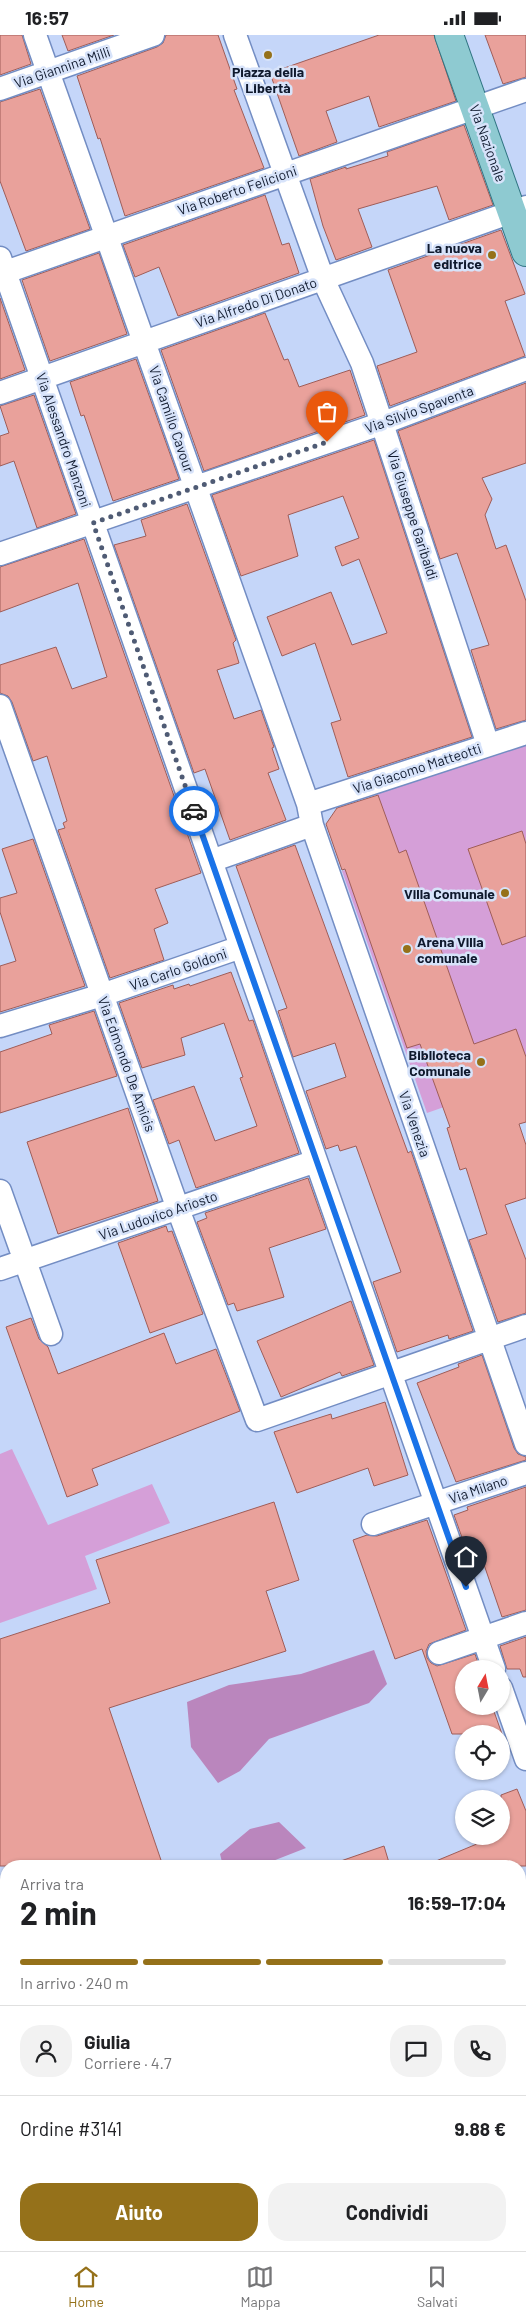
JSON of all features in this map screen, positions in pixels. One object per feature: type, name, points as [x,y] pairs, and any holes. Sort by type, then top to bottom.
[{"type":"main road","name":"Via Nazionale","points":[[449,35],[475,107],[519,210],[526,252]]},
{"type":"street","name":"Via Camillo Cavour","points":[[35,35],[310,814]]},
{"type":"street","name":"Via Giannina Milli","points":[[0,89],[153,35]]},
{"type":"street","name":"Via Giuseppe Garibaldi","points":[[235,35],[322,279],[362,363],[488,745]]},
{"type":"street","name":"Via Roberto Felicioni","points":[[2,268],[107,236],[526,90]]},
{"type":"street","name":"Via Alfredo Di Donato","points":[[0,393],[519,210]]},
{"type":"street","name":"Via Alessandro Manzoni","points":[[2,268],[491,1660]]},
{"type":"street","name":"Via Silvio Spaventa","points":[[0,555],[383,423],[526,369]]},
{"type":"street","name":"Via Edmondo De Amicis","points":[[0,706],[178,1209],[257,1420],[391,1373]]},
{"type":"street","name":"Via Giacomo Matteotti","points":[[211,861],[310,814],[488,745],[526,733]]},
{"type":"street","name":"Via Venezia","points":[[310,814],[526,1444]]},
{"type":"street","name":"Via Carlo Goldoni","points":[[0,1026],[102,995],[241,947]]},
{"type":"street","name":"Via Ludovico Ariosto","points":[[0,1269],[316,1161]]},
{"type":"street","points":[[0,1191],[51,1334]]},
{"type":"street","points":[[391,1373],[526,1327]]},
{"type":"street","name":"Via Milano","points":[[373,1524],[526,1473]]},
{"type":"street","points":[[439,1653],[526,1623]]},
{"type":"street","points":[[510,1714],[526,1759]]},
{"type":"shaded area","points":[[526,739],[526,1078],[427,1113],[342,871],[397,852],[376,791]]},
{"type":"shaded area","points":[[12,1449],[48,1525],[152,1484],[170,1523],[85,1556],[97,1589],[0,1623],[0,1454]]},
{"type":"shaded area","points":[[374,1650],[387,1684],[369,1703],[269,1739],[240,1771],[218,1783],[191,1747],[187,1702],[229,1685],[301,1674]]},
{"type":"shaded area","points":[[279,1822],[306,1848],[275,1860],[222,1860],[220,1854],[250,1829]]},
{"type":"building","points":[[0,35],[22,35],[31,64],[0,75]]},
{"type":"building","points":[[62,35],[114,35],[68,51]]},
{"type":"building","points":[[166,35],[218,35],[237,89],[234,90],[264,168],[125,216],[100,138],[98,139],[77,76],[157,47],[163,43]]},
{"type":"building","points":[[379,35],[434,35],[456,101],[379,127],[369,96],[326,111],[337,142],[299,156],[270,73]]},
{"type":"building","points":[[485,35],[526,35],[526,77],[503,84]]},
{"type":"building","points":[[40,89],[90,229],[26,251],[0,181],[0,102]]},
{"type":"building","points":[[464,125],[493,205],[449,220],[437,186],[358,209],[372,247],[336,260],[323,226],[310,179],[388,156],[387,152]]},
{"type":"building","points":[[265,195],[282,245],[289,243],[299,273],[178,316],[159,267],[135,277],[123,245]]},
{"type":"building","points":[[501,230],[525,294],[505,301],[525,356],[390,406],[377,366],[417,352],[388,270]]},
{"type":"building","points":[[99,253],[127,334],[50,361],[22,280]]},
{"type":"building","points":[[0,298],[25,370],[0,379]]},
{"type":"building","points":[[265,313],[284,360],[288,359],[299,387],[350,370],[365,415],[204,471],[161,350]]},
{"type":"building","points":[[136,359],[179,479],[113,501],[84,415],[81,416],[70,382]]},
{"type":"building","points":[[526,383],[526,463],[482,478],[492,499],[485,515],[496,549],[506,545],[526,601],[526,720],[496,729],[471,650],[489,645],[457,553],[440,559],[398,431]]},
{"type":"building","points":[[34,395],[76,514],[37,528],[14,461],[0,466],[0,436],[9,433],[0,406]]},
{"type":"building","points":[[374,440],[472,737],[348,777],[331,723],[341,720],[315,643],[282,656],[267,617],[331,592],[352,645],[387,633],[359,559],[342,566],[335,547],[359,538],[343,496],[288,515],[298,556],[241,576],[212,495]]},
{"type":"building","points":[[187,504],[236,640],[233,643],[239,663],[217,670],[234,719],[261,710],[274,747],[272,748],[279,769],[268,773],[286,820],[230,840],[205,769],[194,773],[114,545],[146,536],[141,520]]},
{"type":"building","points":[[84,539],[201,873],[155,889],[168,923],[154,929],[164,960],[110,978],[58,830],[65,828],[63,823],[67,821],[47,756],[33,761],[12,702],[8,696],[0,693],[0,665],[56,647],[72,689],[107,677],[78,583],[0,612],[0,567]]},
{"type":"building","points":[[378,795],[399,853],[406,850],[474,1044],[516,1029],[526,1057],[526,1122],[519,1124],[526,1145],[526,1198],[505,1205],[526,1260],[526,1313],[498,1322],[469,1240],[487,1234],[466,1168],[460,1170],[447,1128],[450,1127],[420,1044],[407,1048],[345,869],[342,870],[326,824],[337,808]]},
{"type":"building","name":"Villa Comunale","points":[[522,831],[526,844],[526,936],[502,945],[468,849]]},
{"type":"building","points":[[33,839],[85,986],[0,1012],[0,966],[16,961],[0,912],[0,898],[17,893],[2,849]]},
{"type":"building","points":[[295,845],[408,1153],[411,1151],[473,1331],[449,1339],[448,1335],[397,1352],[373,1282],[401,1272],[356,1146],[340,1151],[338,1145],[326,1149],[306,1091],[346,1077],[335,1043],[293,1057],[278,1011],[287,1008],[236,866]]},
{"type":"building","points":[[231,972],[249,1021],[253,1020],[299,1153],[196,1188],[179,1140],[169,1144],[153,1100],[194,1086],[215,1141],[257,1126],[240,1078],[243,1077],[224,1023],[181,1038],[185,1055],[142,1068],[119,1003],[173,985],[174,989],[189,984],[190,986]]},
{"type":"building","points":[[94,1011],[117,1076],[0,1113],[0,1052],[52,1034],[49,1025]]},
{"type":"building","points":[[128,1108],[158,1201],[58,1234],[27,1142]]},
{"type":"building","points":[[308,1178],[326,1229],[269,1248],[284,1297],[237,1311],[234,1303],[228,1305],[197,1222],[207,1218],[205,1213]]},
{"type":"building","points":[[166,1226],[168,1232],[172,1231],[203,1314],[150,1333],[118,1243]]},
{"type":"building","points":[[351,1301],[374,1365],[342,1376],[340,1372],[281,1397],[257,1341]]},
{"type":"building","points":[[31,1318],[39,1339],[48,1347],[58,1374],[164,1333],[176,1364],[216,1349],[240,1411],[92,1469],[98,1485],[67,1497],[6,1327]]},
{"type":"building","points":[[482,1355],[514,1448],[518,1454],[526,1457],[526,1460],[456,1482],[417,1383],[459,1367],[458,1364]]},
{"type":"building","points":[[385,1402],[408,1475],[374,1486],[368,1468],[297,1493],[274,1432],[331,1414],[332,1419]]},
{"type":"building","points":[[526,1487],[526,1610],[502,1617],[481,1556],[470,1560],[454,1515],[468,1510],[467,1507]]},
{"type":"building","points":[[274,1502],[299,1580],[266,1591],[286,1651],[109,1708],[161,1860],[0,1860],[0,1639],[110,1603],[96,1560]]},
{"type":"building","points":[[427,1520],[466,1630],[429,1644],[426,1651],[427,1658],[437,1666],[455,1660],[455,1715],[495,1715],[499,1725],[455,1725],[455,1734],[452,1734],[422,1649],[395,1659],[353,1540],[367,1535],[377,1536]]},
{"type":"building","points":[[526,1637],[526,1677],[523,1677],[520,1669],[510,1669],[510,1660],[504,1660],[500,1646]]},
{"type":"building","points":[[475,1654],[477,1660],[456,1660]]},
{"type":"building","points":[[517,1789],[526,1811],[526,1860],[438,1860],[474,1845],[510,1845],[510,1792]]},
{"type":"building","points":[[384,1846],[388,1860],[344,1860]]},
{"type":"way so far","points":[[194,811],[93,523],[327,442]]},
{"type":"place","name":"Piazza della Libertà","points":[[268,55]]},
{"type":"place","name":"La nuova editrice","points":[[492,255]]},
{"type":"place","name":"Villa Comunale","points":[[505,893]]},
{"type":"place","name":"Arena Villa comunale","points":[[407,949]]},
{"type":"place","name":"Biblioteca Comunale","points":[[481,1062]]},
{"type":"route","points":[[194,811],[466,1587]]}]
